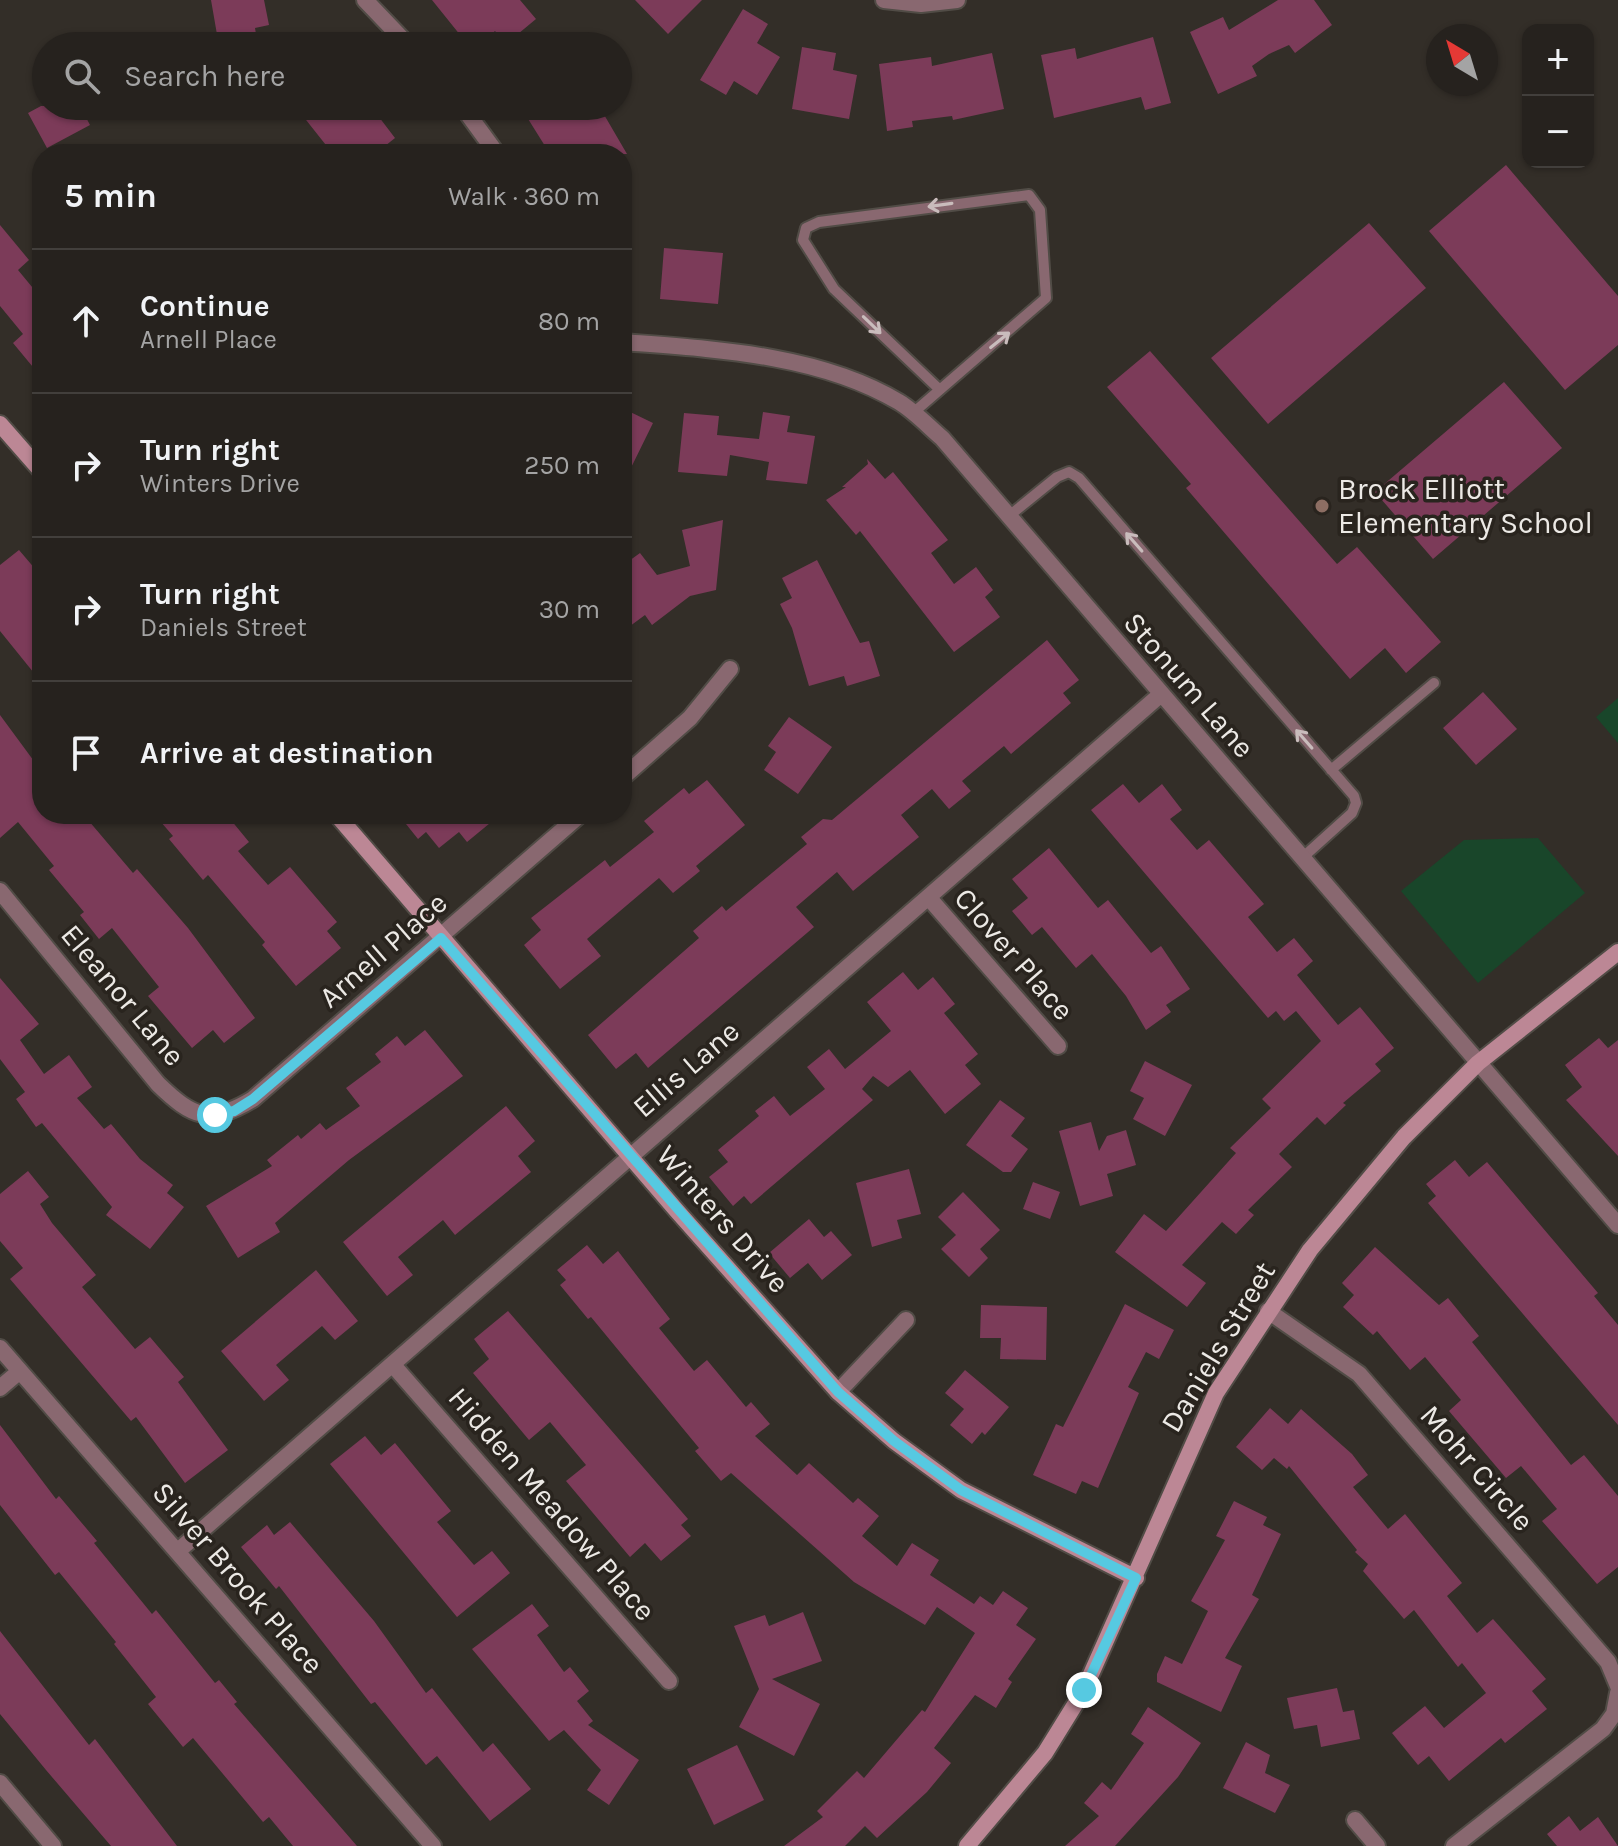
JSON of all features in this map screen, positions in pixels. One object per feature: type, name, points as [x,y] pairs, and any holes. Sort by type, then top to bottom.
[{"type":"street","points":[[365,0],[396,32]]},
{"type":"street","points":[[884,0],[921,4],[957,0]]},
{"type":"street","points":[[472,120],[490,144]]},
{"type":"street","name":"Stonum Lane","points":[[632,343],[703,348],[785,362],[856,381],[901,403],[942,438],[1618,1225]]},
{"type":"street","points":[[0,424],[32,459]]},
{"type":"street","points":[[632,769],[690,718],[730,669]]},
{"type":"street","name":"Ellis Lane","points":[[178,1551],[1160,695]]},
{"type":"street","name":"Winters Drive","points":[[344,824],[838,1392],[894,1441],[961,1490],[1136,1578]]},
{"type":"street","name":"Arnell Place","points":[[215,1115],[234,1111],[253,1099],[570,824]]},
{"type":"street","name":"Eleanor Lane","points":[[0,891],[158,1084],[180,1105],[201,1115],[215,1115]]},
{"type":"street","name":"Clover Place","points":[[929,898],[1058,1046]]},
{"type":"street","name":"Daniels Street","points":[[967,1846],[1045,1753],[1084,1690],[1136,1578],[1172,1486],[1216,1393],[1268,1311],[1351,1198],[1404,1137],[1478,1063],[1618,952]]},
{"type":"street","name":"Mohr Circle","points":[[1268,1311],[1359,1374],[1608,1662],[1618,1686]]},
{"type":"street","points":[[838,1392],[906,1320]]},
{"type":"street","name":"Silver Brook Place","points":[[0,1348],[433,1846]]},
{"type":"street","name":"Hidden Meadow Place","points":[[393,1365],[669,1681]]},
{"type":"street","points":[[0,1388],[20,1371]]},
{"type":"street","points":[[1454,1846],[1603,1729],[1614,1714],[1618,1693]]},
{"type":"street","points":[[0,1783],[53,1846]]},
{"type":"street","points":[[1355,1820],[1377,1846]]},
{"type":"lane","points":[[913,413],[1046,298],[1040,210],[1029,195],[819,222],[806,228],[803,240],[834,289],[939,389]]},
{"type":"lane","points":[[1009,516],[1057,477],[1069,472],[1079,478],[1331,770],[1356,803],[1352,813],[1301,859]]},
{"type":"lane","points":[[1331,770],[1434,683]]},
{"type":"green space","points":[[1618,698],[1618,743],[1596,717]]},
{"type":"green space","points":[[1538,838],[1585,893],[1478,983],[1401,891],[1464,840]]},
{"type":"building","points":[[211,0],[264,0],[269,25],[255,28],[256,32],[217,32]]},
{"type":"building","points":[[432,0],[520,0],[536,19],[520,32],[458,32]]},
{"type":"building","points":[[635,0],[702,0],[668,34]]},
{"type":"building","points":[[1278,0],[1314,0],[1332,25],[1295,53],[1289,45],[1269,54],[1252,66],[1257,76],[1218,94],[1190,32],[1223,17],[1229,30]]},
{"type":"building","points":[[743,9],[768,24],[757,43],[780,57],[757,95],[734,81],[726,95],[700,80]]},
{"type":"building","points":[[1153,37],[1171,103],[1145,110],[1141,97],[1054,118],[1041,55],[1075,48],[1077,59]]},
{"type":"building","points":[[802,47],[836,53],[833,70],[857,75],[849,119],[792,109]]},
{"type":"building","points":[[992,53],[1004,109],[953,120],[952,116],[912,121],[913,127],[887,131],[879,64],[931,57],[932,66]]},
{"type":"building","points":[[32,111],[32,120],[87,120],[90,125],[54,144],[45,144],[28,113]]},
{"type":"building","points":[[306,120],[381,120],[395,138],[388,144],[325,144]]},
{"type":"building","points":[[529,120],[607,120],[621,144],[544,144]]},
{"type":"building","points":[[1506,165],[1618,296],[1618,345],[1565,390],[1429,231]]},
{"type":"building","points":[[1369,223],[1426,288],[1268,424],[1211,358]]},
{"type":"building","points":[[0,225],[29,260],[18,270],[32,287],[32,366],[13,343],[23,334],[0,306]]},
{"type":"building","points":[[664,248],[723,253],[718,304],[660,299]]},
{"type":"building","points":[[1150,351],[1337,564],[1357,547],[1441,642],[1406,673],[1385,648],[1350,679],[1186,488],[1191,484],[1107,387]]},
{"type":"building","points":[[1504,382],[1562,448],[1433,559],[1375,492]]},
{"type":"building","points":[[763,412],[790,416],[787,432],[815,436],[807,484],[766,480],[769,462],[730,455],[727,476],[678,472],[684,413],[719,416],[717,435],[759,439]]},
{"type":"building","points":[[632,413],[653,423],[632,466]]},
{"type":"building","points":[[867,459],[885,479],[893,472],[948,540],[931,553],[954,584],[976,567],[993,590],[985,597],[1000,617],[954,652],[860,531],[856,535],[826,500],[846,487],[842,487],[868,464]]},
{"type":"building","points":[[723,520],[716,590],[690,596],[652,625],[645,615],[632,625],[632,559],[640,553],[657,575],[690,566],[682,530]]},
{"type":"building","points":[[19,550],[32,565],[32,671],[0,631],[0,565]]},
{"type":"building","points":[[817,560],[860,643],[869,641],[880,676],[847,686],[844,676],[809,686],[792,628],[780,604],[792,598],[782,578]]},
{"type":"building","points":[[1047,640],[1079,680],[1063,693],[1071,703],[1011,754],[1004,746],[962,781],[971,791],[949,809],[932,789],[901,815],[919,837],[853,891],[837,872],[796,907],[814,927],[648,1068],[636,1053],[616,1069],[588,1035],[699,938],[693,931],[722,906],[726,911],[807,844],[801,837],[823,819],[832,820]]},
{"type":"building","points":[[1483,692],[1517,729],[1476,765],[1443,728]]},
{"type":"building","points":[[0,715],[32,758],[32,824],[91,824],[133,873],[137,869],[188,928],[255,1018],[224,1043],[213,1030],[192,1048],[148,996],[159,987],[112,928],[99,939],[80,915],[84,912],[49,870],[54,866],[18,822],[0,838]]},
{"type":"building","points":[[789,717],[832,747],[798,794],[764,770],[776,752],[768,746]]},
{"type":"building","points":[[707,780],[745,825],[696,866],[700,871],[673,893],[659,878],[587,939],[601,956],[560,989],[524,945],[541,930],[531,918],[605,860],[610,867],[654,832],[644,821],[684,788],[689,794]]},
{"type":"building","points":[[1123,784],[1139,803],[1162,784],[1182,810],[1170,819],[1197,850],[1209,840],[1264,904],[1248,917],[1277,952],[1294,938],[1313,961],[1297,975],[1338,1025],[1360,1007],[1394,1048],[1375,1064],[1381,1071],[1343,1103],[1346,1105],[1325,1125],[1317,1117],[1279,1154],[1292,1167],[1248,1210],[1254,1215],[1236,1234],[1222,1222],[1182,1265],[1206,1283],[1187,1307],[1115,1252],[1144,1214],[1166,1231],[1236,1153],[1230,1148],[1271,1108],[1262,1099],[1321,1041],[1296,1011],[1284,1021],[1276,1011],[1268,1018],[1091,810]]},
{"type":"building","points":[[163,824],[234,824],[249,842],[238,851],[268,885],[290,867],[337,922],[327,931],[341,948],[296,986],[262,945],[265,942],[208,875],[203,880],[169,839],[173,836]]},
{"type":"building","points":[[406,824],[489,824],[467,842],[459,832],[439,848],[426,832],[418,839]]},
{"type":"building","points":[[1049,848],[1098,908],[1108,900],[1151,953],[1161,946],[1190,989],[1166,1005],[1171,1012],[1146,1030],[1126,996],[1092,954],[1076,968],[1042,927],[1032,935],[1012,911],[1028,898],[1012,879]]},
{"type":"building","points":[[903,972],[918,990],[933,977],[955,1004],[944,1013],[978,1054],[965,1065],[981,1084],[945,1114],[910,1070],[888,1087],[873,1076],[862,1089],[873,1100],[751,1204],[744,1196],[733,1206],[709,1177],[728,1162],[718,1150],[759,1116],[755,1111],[774,1096],[790,1116],[825,1089],[807,1067],[829,1049],[845,1069],[891,1031],[867,1002]]},
{"type":"building","points":[[0,978],[39,1024],[20,1040],[44,1074],[69,1055],[92,1087],[77,1098],[104,1129],[111,1124],[140,1159],[173,1185],[167,1193],[184,1207],[150,1249],[106,1215],[112,1207],[42,1123],[36,1127],[16,1099],[25,1092],[0,1059]]},
{"type":"building","points":[[425,1030],[463,1076],[349,1160],[275,1223],[280,1232],[238,1258],[206,1206],[272,1166],[267,1160],[298,1135],[301,1139],[320,1123],[326,1130],[360,1106],[346,1088],[381,1062],[375,1054],[397,1036],[405,1046]]},
{"type":"building","points":[[1599,1038],[1608,1048],[1618,1040],[1618,1156],[1566,1100],[1582,1087],[1565,1065]]},
{"type":"building","points":[[1145,1061],[1192,1085],[1165,1136],[1133,1119],[1144,1098],[1130,1091]]},
{"type":"building","points":[[1000,1100],[1025,1118],[1011,1136],[1028,1149],[1011,1172],[1003,1172],[966,1145]]},
{"type":"building","points":[[506,1106],[535,1141],[518,1156],[531,1172],[455,1235],[443,1220],[398,1257],[413,1275],[387,1296],[343,1242]]},
{"type":"building","points":[[1091,1122],[1099,1151],[1107,1136],[1126,1130],[1136,1165],[1107,1174],[1113,1196],[1080,1206],[1059,1131]]},
{"type":"building","points":[[1455,1160],[1469,1177],[1487,1162],[1598,1293],[1594,1296],[1618,1325],[1618,1425],[1428,1203],[1436,1196],[1426,1184]]},
{"type":"building","points":[[909,1169],[921,1214],[897,1220],[902,1238],[872,1247],[856,1183]]},
{"type":"building","points":[[28,1171],[49,1197],[40,1204],[52,1223],[96,1275],[82,1287],[135,1349],[150,1337],[184,1377],[178,1382],[228,1450],[185,1483],[136,1417],[131,1421],[10,1279],[23,1268],[0,1241],[0,1194]]},
{"type":"building","points":[[1033,1182],[1060,1192],[1050,1219],[1023,1209]]},
{"type":"building","points":[[963,1192],[1000,1230],[980,1249],[988,1258],[969,1277],[941,1249],[956,1235],[938,1217]]},
{"type":"building","points":[[809,1219],[824,1237],[831,1231],[852,1255],[822,1280],[808,1263],[790,1278],[769,1253]]},
{"type":"building","points":[[587,1245],[603,1264],[618,1251],[670,1319],[659,1328],[694,1371],[707,1360],[746,1407],[751,1402],[770,1424],[755,1436],[797,1475],[809,1463],[853,1503],[858,1498],[879,1516],[862,1536],[897,1566],[912,1543],[939,1560],[930,1575],[974,1604],[980,1596],[993,1605],[1003,1591],[1028,1608],[1016,1625],[1036,1639],[1008,1679],[1012,1682],[996,1708],[975,1695],[934,1748],[951,1763],[927,1792],[877,1838],[865,1826],[845,1846],[784,1846],[823,1817],[817,1811],[857,1771],[864,1778],[922,1710],[925,1712],[975,1633],[937,1607],[925,1625],[854,1582],[731,1473],[721,1481],[695,1451],[699,1448],[591,1317],[588,1319],[560,1285],[566,1280],[557,1270]]},
{"type":"building","points":[[1375,1247],[1439,1305],[1448,1298],[1479,1336],[1472,1342],[1571,1465],[1584,1455],[1618,1496],[1618,1567],[1597,1584],[1542,1521],[1557,1509],[1521,1466],[1506,1478],[1449,1411],[1461,1400],[1425,1357],[1410,1370],[1377,1331],[1373,1335],[1343,1307],[1354,1295],[1342,1283]]},
{"type":"building","points":[[316,1270],[358,1321],[335,1340],[322,1326],[276,1365],[289,1380],[264,1401],[221,1351]]},
{"type":"building","points":[[1125,1304],[1174,1330],[1159,1359],[1146,1352],[1128,1387],[1139,1393],[1098,1488],[1082,1481],[1076,1494],[1033,1475],[1056,1424],[1063,1427]]},
{"type":"building","points":[[981,1305],[1047,1307],[1046,1360],[1000,1359],[1001,1338],[980,1338]]},
{"type":"building","points":[[508,1311],[688,1519],[681,1525],[691,1536],[661,1561],[645,1543],[630,1557],[566,1481],[586,1465],[550,1422],[529,1440],[473,1373],[489,1359],[474,1339]]},
{"type":"building","points":[[965,1370],[1009,1407],[985,1435],[982,1432],[972,1444],[950,1425],[964,1409],[945,1393]]},
{"type":"building","points":[[1270,1408],[1288,1424],[1301,1409],[1352,1454],[1368,1475],[1353,1487],[1388,1529],[1405,1514],[1462,1583],[1447,1596],[1477,1633],[1493,1619],[1546,1679],[1532,1691],[1547,1709],[1505,1743],[1501,1738],[1449,1781],[1429,1756],[1418,1765],[1392,1733],[1425,1706],[1444,1728],[1486,1693],[1462,1663],[1458,1667],[1414,1610],[1404,1619],[1363,1571],[1368,1564],[1355,1552],[1357,1550],[1289,1466],[1287,1469],[1274,1458],[1262,1470],[1236,1447]]},
{"type":"building","points":[[0,1425],[56,1499],[59,1496],[97,1541],[94,1543],[152,1614],[156,1610],[215,1683],[219,1680],[237,1702],[234,1704],[357,1846],[293,1846],[269,1817],[263,1822],[193,1738],[183,1747],[148,1704],[156,1697],[114,1644],[116,1642],[59,1572],[55,1575],[0,1505]]},
{"type":"building","points":[[365,1436],[381,1455],[395,1443],[451,1511],[437,1522],[474,1565],[492,1551],[510,1573],[457,1617],[330,1464]]},
{"type":"building","points":[[1234,1501],[1267,1517],[1263,1525],[1281,1534],[1252,1595],[1259,1599],[1225,1658],[1242,1666],[1221,1712],[1157,1682],[1157,1674],[1165,1656],[1182,1664],[1208,1611],[1191,1601],[1225,1540],[1216,1536]]},
{"type":"building","points":[[290,1522],[374,1621],[426,1693],[432,1688],[483,1752],[493,1743],[531,1789],[490,1821],[437,1756],[426,1765],[375,1702],[371,1704],[279,1586],[276,1589],[241,1547],[267,1525],[274,1535]]},
{"type":"building","points":[[532,1604],[549,1626],[537,1635],[564,1672],[570,1667],[589,1691],[577,1701],[593,1721],[588,1725],[639,1760],[609,1805],[587,1790],[601,1770],[564,1730],[549,1741],[472,1649]]},
{"type":"building","points":[[803,1612],[822,1661],[772,1679],[820,1704],[794,1756],[739,1727],[759,1689],[734,1626],[765,1615],[769,1626]]},
{"type":"building","points":[[0,1631],[89,1745],[95,1739],[177,1846],[111,1846],[46,1770],[0,1714]]},
{"type":"building","points":[[1337,1688],[1343,1712],[1354,1710],[1360,1739],[1321,1747],[1317,1725],[1294,1729],[1287,1698]]},
{"type":"building","points":[[1148,1707],[1201,1743],[1178,1777],[1115,1846],[1065,1846],[1099,1816],[1084,1803],[1102,1782],[1111,1790],[1144,1743],[1131,1734]]},
{"type":"building","points":[[1246,1742],[1270,1755],[1265,1773],[1290,1785],[1275,1813],[1223,1788]]},
{"type":"building","points":[[737,1745],[764,1800],[714,1825],[687,1769]]},
{"type":"building","points":[[1569,1816],[1580,1831],[1598,1817],[1618,1846],[1557,1846],[1547,1834]]},
{"type":"place","name":"Brock Elliott Elementary School","points":[[1322,506]]},
{"type":"route","points":[[215,1115],[234,1111],[253,1099],[441,938],[838,1392],[894,1441],[961,1490],[1011,1518],[1136,1578],[1084,1690]]}]
